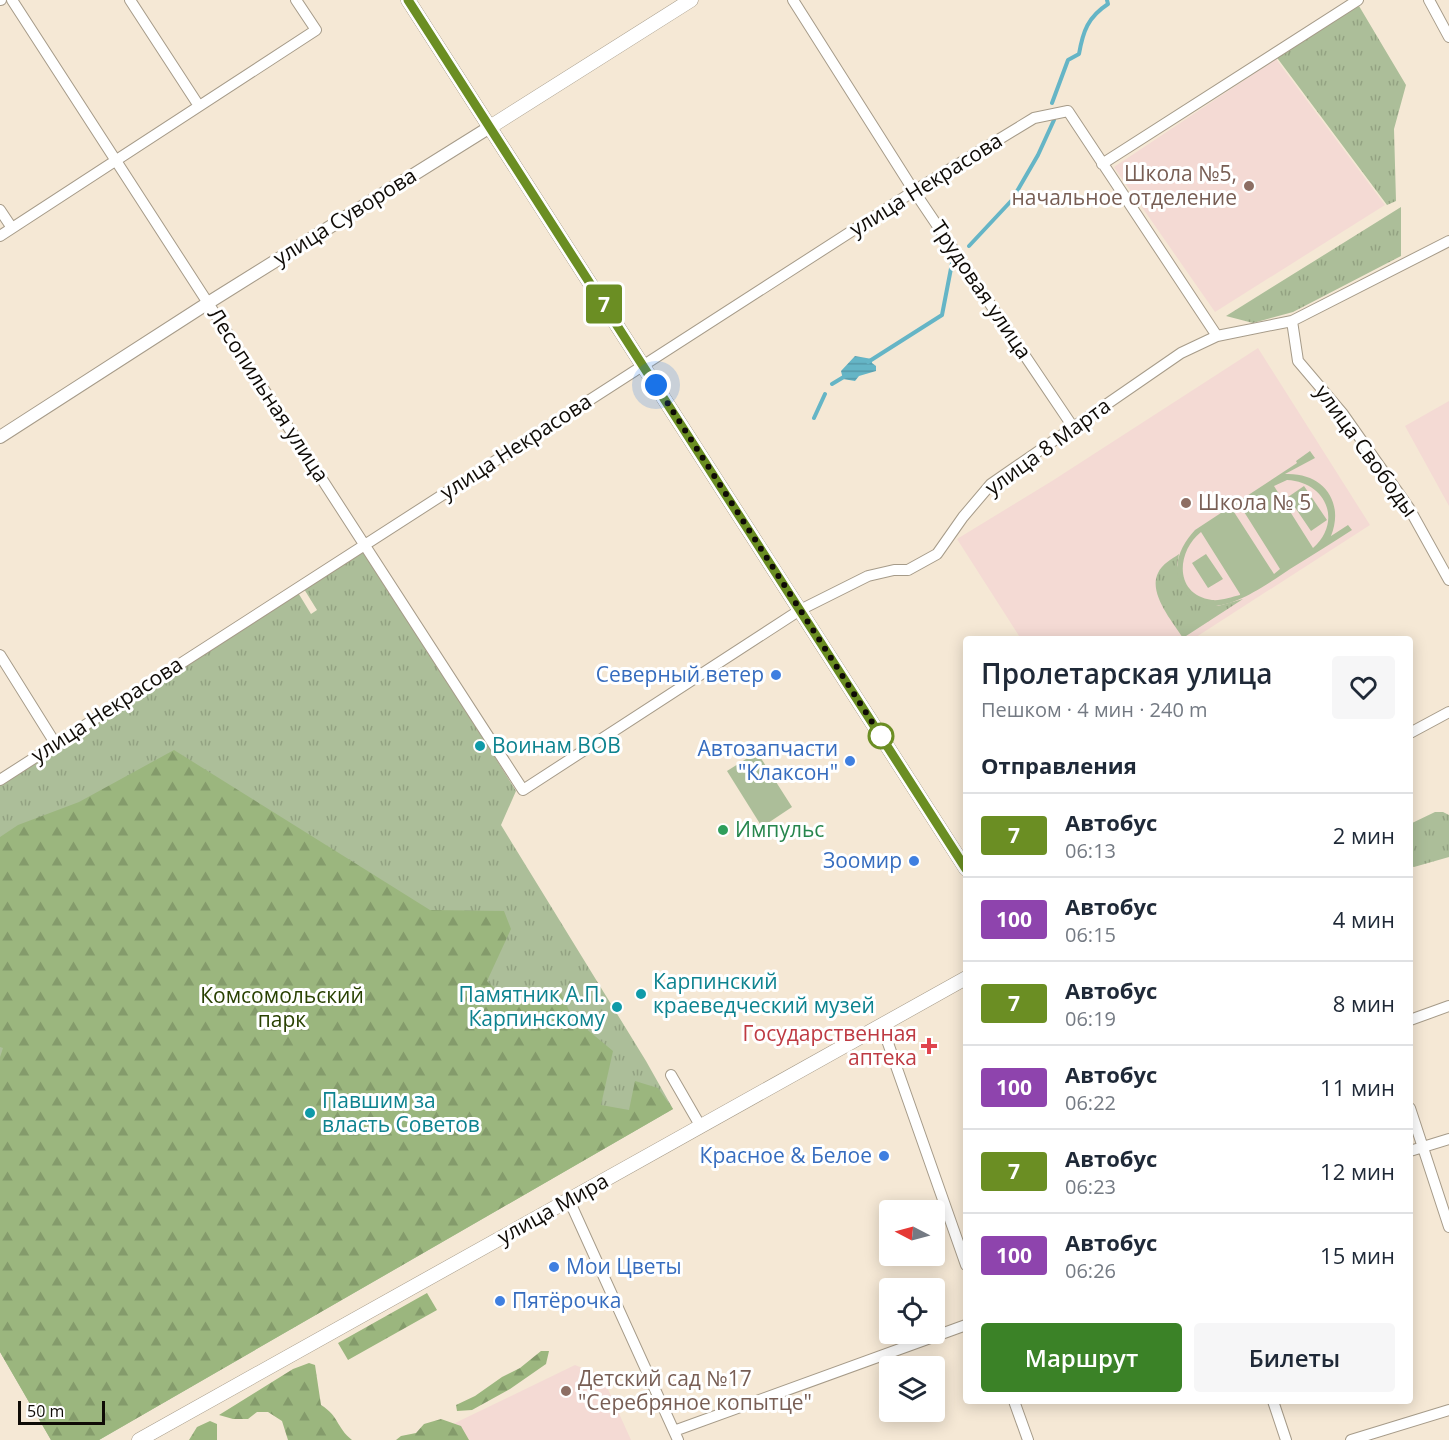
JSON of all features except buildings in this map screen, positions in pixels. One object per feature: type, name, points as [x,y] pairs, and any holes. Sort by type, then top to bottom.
[{"type":"main road","points":[[408,0],[963,864]]},
{"type":"main road","name":"улица Суворова","points":[[490,127],[691,0]]},
{"type":"main road","name":"улица Мира","points":[[139,1440],[963,980]]},
{"type":"street","name":"Лесопильная улица","points":[[12,0],[523,790]]},
{"type":"street","points":[[130,0],[199,106]]},
{"type":"street","points":[[0,236],[316,30],[296,0]]},
{"type":"street","name":"Трудовая улица","points":[[793,0],[914,191],[1073,427]]},
{"type":"street","points":[[1217,336],[1102,164],[1359,0]]},
{"type":"street","points":[[1430,0],[1449,37]]},
{"type":"street","name":"улица Некрасова","points":[[0,780],[914,191],[1035,118],[1068,111],[1102,164]]},
{"type":"street","name":"улица Суворова","points":[[0,436],[490,127]]},
{"type":"street","points":[[0,210],[12,228]]},
{"type":"street","name":"улица 8 Марта","points":[[523,790],[800,610],[868,576],[894,570],[908,570],[937,554],[963,517],[991,484],[1181,353],[1217,336],[1292,321],[1449,241]]},
{"type":"street","name":"улица Свободы","points":[[1292,321],[1298,361],[1343,414],[1409,508],[1449,580]]},
{"type":"street","points":[[0,655],[55,743]]},
{"type":"street","points":[[1413,731],[1449,712]]},
{"type":"street","points":[[1413,1019],[1449,1006]]},
{"type":"street","points":[[882,1026],[963,1256]]},
{"type":"street","points":[[671,1075],[701,1126]]},
{"type":"street","points":[[1413,1119],[1449,1227]]},
{"type":"street","points":[[1413,1150],[1449,1139]]},
{"type":"street","points":[[569,1200],[676,1436],[963,1326]]},
{"type":"street","points":[[1015,1404],[1028,1440]]},
{"type":"street","points":[[1274,1404],[1286,1440]]},
{"type":"street","points":[[1351,1440],[1449,1410]]},
{"type":"shaded area","name":"Школа №5, начальное отделение","points":[[1276,59],[1385,205],[1215,312],[1114,167]]},
{"type":"shaded area","name":"Школа № 5","points":[[1258,348],[1370,525],[1198,636],[1019,636],[957,539],[1052,481]]},
{"type":"shaded area","points":[[1449,401],[1449,506],[1405,426]]},
{"type":"shaded area","name":"Детский сад №17 \"Серебряное копытце\"","points":[[575,1365],[602,1376],[631,1440],[425,1440],[424,1438]]},
{"type":"green space","points":[[1359,6],[1406,85],[1394,129],[1396,201],[1387,205],[1275,55]]},
{"type":"green space","points":[[1401,207],[1401,256],[1293,312],[1253,323],[1226,316]]},
{"type":"green space","points":[[1310,451],[1315,458],[1285,474],[1310,478],[1327,491],[1335,511],[1335,523],[1331,536],[1348,525],[1352,530],[1247,596],[1215,606],[1200,604],[1188,596],[1179,579],[1177,566],[1183,546],[1195,530],[1297,463],[1296,461]],"holes":[[[1287,480],[1301,482],[1312,488],[1326,505],[1327,526],[1313,548],[1274,486]],[[1241,507],[1280,569],[1274,574],[1234,512]],[[1201,532],[1240,595],[1212,600],[1191,590],[1185,582],[1183,561],[1193,540]]]},
{"type":"green space","points":[[1304,486],[1327,520],[1311,531],[1288,497]]},
{"type":"green space","name":"Комсомольский парк","points":[[367,550],[516,791],[501,825],[673,1109],[99,1440],[51,1440],[0,1352],[0,774],[297,591],[311,614],[317,610],[304,589]]},
{"type":"green space","points":[[1179,554],[1177,565],[1188,595],[1218,606],[1243,599],[1186,636],[1182,636],[1163,607],[1156,589],[1158,573],[1167,562]]},
{"type":"green space","points":[[1206,554],[1223,579],[1208,588],[1192,563]]},
{"type":"green space","name":"Комсомольский парк","points":[[174,750],[430,910],[504,911],[511,929],[487,981],[498,992],[527,997],[560,991],[572,1017],[613,1051],[601,1105],[629,1110],[635,1081],[658,1088],[673,1109],[99,1440],[51,1440],[0,1352],[0,1057],[3,1048],[0,1047],[0,837],[18,825],[79,802]]},
{"type":"green space","points":[[757,752],[792,807],[762,827],[727,771]]},
{"type":"green space","points":[[1435,812],[1449,815],[1449,857],[1413,867],[1413,823]]},
{"type":"green space","points":[[427,1293],[437,1310],[348,1360],[338,1343]]},
{"type":"green space","points":[[541,1351],[549,1351],[546,1364],[510,1389],[472,1410],[457,1411],[456,1405],[520,1368]]},
{"type":"green space","points":[[309,1363],[315,1365],[321,1405],[331,1413],[352,1440],[288,1440],[282,1421],[268,1412],[257,1412],[248,1419],[233,1419],[219,1415],[293,1369]]},
{"type":"green space","points":[[441,1419],[461,1426],[469,1440],[396,1440],[401,1436],[416,1433],[424,1424]]},
{"type":"green space","points":[[210,1421],[217,1424],[217,1440],[189,1440],[197,1427]]},
{"type":"water","points":[[855,356],[872,359],[876,371],[859,376],[855,381],[843,379],[841,371]]},
{"type":"waterway","points":[[1052,103],[1068,60],[1079,54],[1082,38],[1091,19],[1108,4],[1107,0]]},
{"type":"waterway","points":[[969,246],[1012,200],[1038,155],[1054,120]]},
{"type":"waterway","points":[[868,362],[942,315],[953,258]]},
{"type":"waterway","points":[[832,384],[847,375]]},
{"type":"waterway","points":[[814,418],[825,394]]},
{"type":"bus line","name":"7","points":[[408,0],[963,864]]},
{"type":"place","name":"Школа №5, начальное отделение","points":[[1249,186]]},
{"type":"place","name":"Школа № 5","points":[[1186,503]]},
{"type":"place","name":"Северный ветер","points":[[776,675]]},
{"type":"place","name":"Воинам ВОВ","points":[[480,746]]},
{"type":"place","name":"Автозапчасти \"Клаксон\"","points":[[850,761]]},
{"type":"place","name":"Импульс","points":[[723,830]]},
{"type":"place","name":"Зоомир","points":[[914,861]]},
{"type":"place","name":"Карпинский краеведческий музей","points":[[641,994]]},
{"type":"place","name":"Памятник А.П. Карпинскому","points":[[617,1007]]},
{"type":"place","name":"Государственная аптека","points":[[929,1046]]},
{"type":"place","name":"Павшим за власть Советов","points":[[310,1113]]},
{"type":"place","name":"Красное & Белое","points":[[884,1156]]},
{"type":"place","name":"Мои Цветы","points":[[554,1267]]},
{"type":"place","name":"Пятёрочка","points":[[500,1301]]},
{"type":"place","name":"Детский сад №17 \"Серебряное копытце\"","points":[[566,1391]]},
{"type":"route","points":[[656,385],[881,736]]}]
